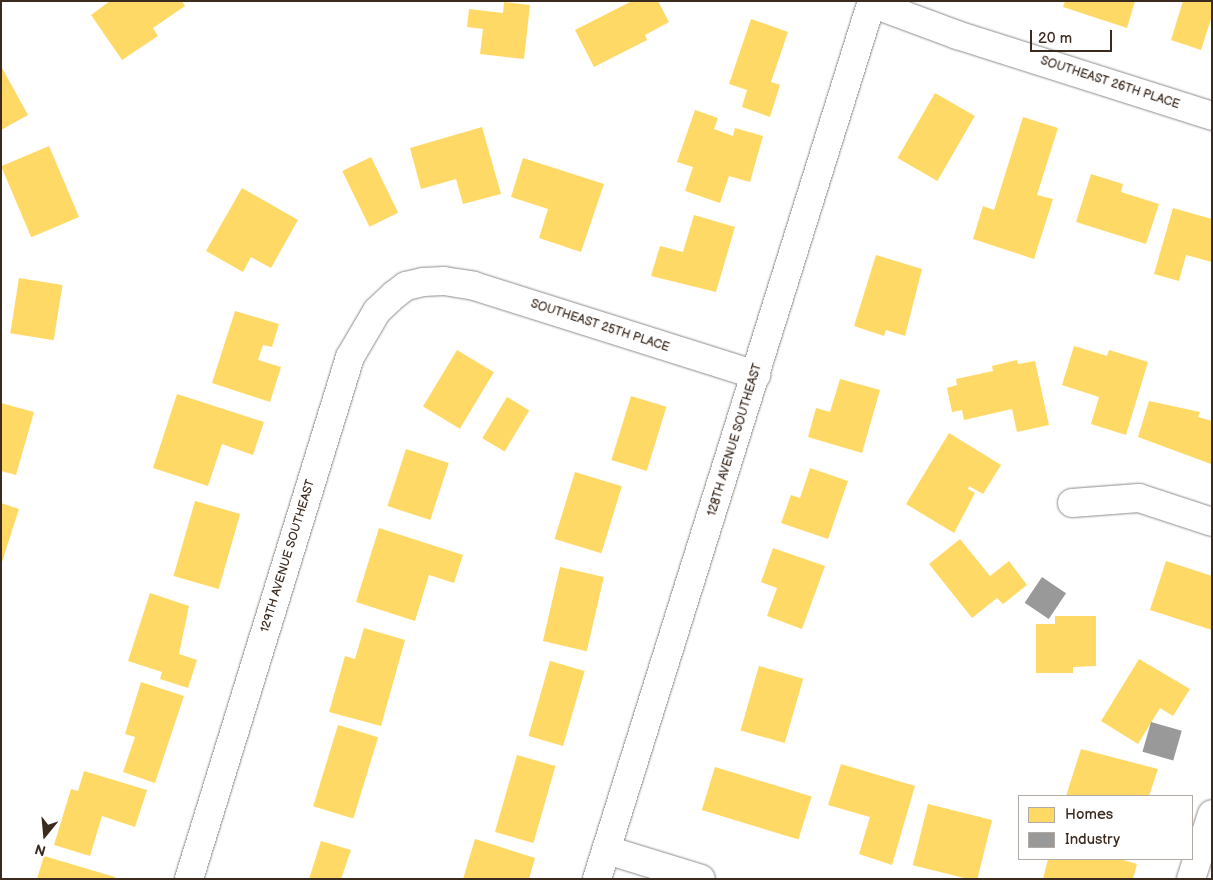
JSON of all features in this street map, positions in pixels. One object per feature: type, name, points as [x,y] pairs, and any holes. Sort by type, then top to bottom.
[{"type":"street","name":"SOUTHEAST 26TH PLACE","points":[[870,2],[957,35],[1212,116]]},
{"type":"street","name":"128TH AVENUE SOUTHEAST","points":[[598,879],[756,375],[870,2]]},
{"type":"street","name":"SOUTHEAST 25TH PLACE","points":[[444,281],[474,286],[756,375]]},
{"type":"street","name":"129TH AVENUE SOUTHEAST","points":[[189,879],[350,357],[377,311],[394,295],[406,286],[444,281]]},
{"type":"street","points":[[1072,503],[1139,498],[1212,522]]},
{"type":"street","points":[[1191,879],[1212,814]]},
{"type":"street","points":[[607,850],[701,879]]},
{"type":"building: Homes","points":[[110,1],[182,1],[185,6],[153,28],[158,36],[122,60],[91,15]]},
{"type":"building: Homes","points":[[632,1],[658,1],[669,22],[645,35],[647,40],[594,67],[575,30]]},
{"type":"building: Homes","points":[[1065,1],[1135,1],[1127,28],[1063,7]]},
{"type":"building: Homes","points":[[1183,1],[1212,1],[1212,16],[1201,50],[1171,40]]},
{"type":"building: Homes","points":[[504,2],[530,5],[524,59],[480,54],[483,29],[467,27],[469,9],[503,13]]},
{"type":"building: Homes","points":[[751,19],[788,32],[771,82],[780,85],[770,117],[742,107],[747,90],[729,84]]},
{"type":"building: Homes","points":[[1,66],[28,115],[1,130]]},
{"type":"building: Homes","points":[[935,93],[975,116],[937,181],[898,158]]},
{"type":"building: Homes","points":[[695,110],[718,118],[714,129],[733,136],[735,128],[763,136],[750,182],[729,176],[720,203],[685,191],[693,167],[677,162]]},
{"type":"building: Homes","points":[[1023,117],[1058,128],[1037,195],[1053,199],[1034,259],[973,239],[983,206],[994,210]]},
{"type":"building: Homes","points":[[482,127],[501,194],[463,204],[456,179],[421,189],[410,148]]},
{"type":"building: Homes","points":[[49,146],[79,217],[31,237],[1,166]]},
{"type":"building: Homes","points":[[371,157],[398,213],[369,227],[342,171]]},
{"type":"building: Homes","points":[[523,158],[604,184],[581,252],[539,238],[548,209],[511,197]]},
{"type":"building: Homes","points":[[1091,174],[1123,184],[1121,192],[1159,204],[1146,244],[1076,222]]},
{"type":"building: Homes","points":[[242,188],[298,220],[271,268],[251,257],[243,272],[206,251]]},
{"type":"building: Homes","points":[[1173,208],[1212,219],[1212,262],[1186,255],[1179,281],[1154,274]]},
{"type":"building: Homes","points":[[694,215],[735,227],[716,292],[651,276],[660,246],[683,252]]},
{"type":"building: Homes","points":[[876,255],[922,269],[905,336],[886,330],[884,336],[854,326]]},
{"type":"building: Homes","points":[[19,278],[62,285],[54,340],[10,333]]},
{"type":"building: Homes","points":[[235,311],[279,324],[272,347],[263,345],[258,360],[281,367],[270,402],[212,383]]},
{"type":"building: Homes","points":[[1074,346],[1107,356],[1109,350],[1148,362],[1126,435],[1091,424],[1099,397],[1062,385]]},
{"type":"building: Homes","points":[[457,350],[494,372],[460,429],[423,407]]},
{"type":"building: Homes","points":[[1017,360],[1018,364],[1035,361],[1049,425],[1017,432],[1012,409],[964,420],[962,410],[952,412],[947,388],[957,385],[956,379],[993,371],[992,366]]},
{"type":"building: Homes","points":[[840,379],[880,390],[862,453],[808,437],[816,408],[830,412]]},
{"type":"building: Homes","points":[[177,394],[264,422],[253,455],[222,444],[208,486],[153,468]]},
{"type":"building: Homes","points":[[631,396],[666,407],[647,471],[611,460]]},
{"type":"building: Homes","points":[[507,397],[529,410],[505,452],[482,438]]},
{"type":"building: Homes","points":[[1149,401],[1200,412],[1198,417],[1212,421],[1211,464],[1138,437]]},
{"type":"building: Homes","points":[[1,403],[34,412],[16,475],[1,471]]},
{"type":"building: Homes","points":[[949,433],[1001,465],[983,494],[969,486],[968,489],[975,493],[954,533],[906,504]]},
{"type":"building: Homes","points":[[406,449],[449,463],[430,520],[387,506]]},
{"type":"building: Homes","points":[[810,468],[848,481],[828,539],[781,523],[791,495],[800,498]]},
{"type":"building: Homes","points":[[575,472],[622,486],[601,553],[555,539]]},
{"type":"building: Homes","points":[[195,501],[240,514],[219,589],[174,576]]},
{"type":"building: Homes","points":[[1,503],[19,509],[2,562],[1,562]]},
{"type":"building: Homes","points":[[379,528],[463,555],[454,583],[429,575],[415,621],[356,602]]},
{"type":"building: Homes","points":[[960,539],[990,576],[1009,561],[1027,585],[1003,604],[997,598],[972,618],[929,564]]},
{"type":"building: Homes","points":[[773,548],[825,566],[802,629],[767,616],[777,588],[761,582]]},
{"type":"building: Homes","points":[[1166,561],[1212,576],[1212,630],[1150,610]]},
{"type":"building: Homes","points":[[560,567],[604,577],[587,651],[543,641]]},
{"type":"building: Homes","points":[[150,593],[189,606],[179,654],[197,660],[188,688],[160,679],[162,672],[128,661]]},
{"type":"building: Homes","points":[[1055,616],[1096,616],[1096,666],[1073,667],[1073,673],[1036,673],[1036,624],[1055,624]]},
{"type":"building: Homes","points":[[364,628],[405,640],[381,726],[329,712],[345,656],[355,659]]},
{"type":"building: Homes","points":[[1139,659],[1190,689],[1173,716],[1160,708],[1138,744],[1101,721]]},
{"type":"building: Homes","points":[[550,661],[585,671],[563,746],[529,736]]},
{"type":"building: Homes","points":[[759,666],[803,679],[785,743],[741,730]]},
{"type":"building: Homes","points":[[141,682],[184,696],[155,783],[123,772],[135,737],[125,734]]},
{"type":"building: Homes","points":[[338,725],[378,737],[353,819],[313,806]]},
{"type":"building: Homes","points":[[1081,749],[1158,769],[1149,795],[1066,795]]},
{"type":"building: Homes","points":[[517,755],[555,766],[533,843],[495,832]]},
{"type":"building: Homes","points":[[841,764],[915,786],[892,865],[859,854],[870,817],[828,805]]},
{"type":"building: Homes","points":[[715,767],[812,797],[798,840],[702,810]]},
{"type":"building: Homes","points":[[84,771],[147,790],[135,827],[102,816],[90,856],[54,845],[71,789],[78,791]]},
{"type":"building: Homes","points":[[928,804],[992,820],[977,879],[968,879],[913,865]]},
{"type":"building: Homes","points":[[475,839],[535,858],[529,879],[463,879]]},
{"type":"building: Homes","points":[[321,841],[351,850],[341,879],[309,879]]},
{"type":"building: Homes","points":[[44,856],[115,877],[114,879],[37,879]]},
{"type":"building: Homes","points":[[1048,860],[1123,860],[1137,864],[1133,879],[1043,879]]},
{"type":"building: Industry","points":[[1042,577],[1066,593],[1049,619],[1025,603]]},
{"type":"building: Industry","points":[[1151,722],[1182,731],[1173,761],[1142,752]]}]
